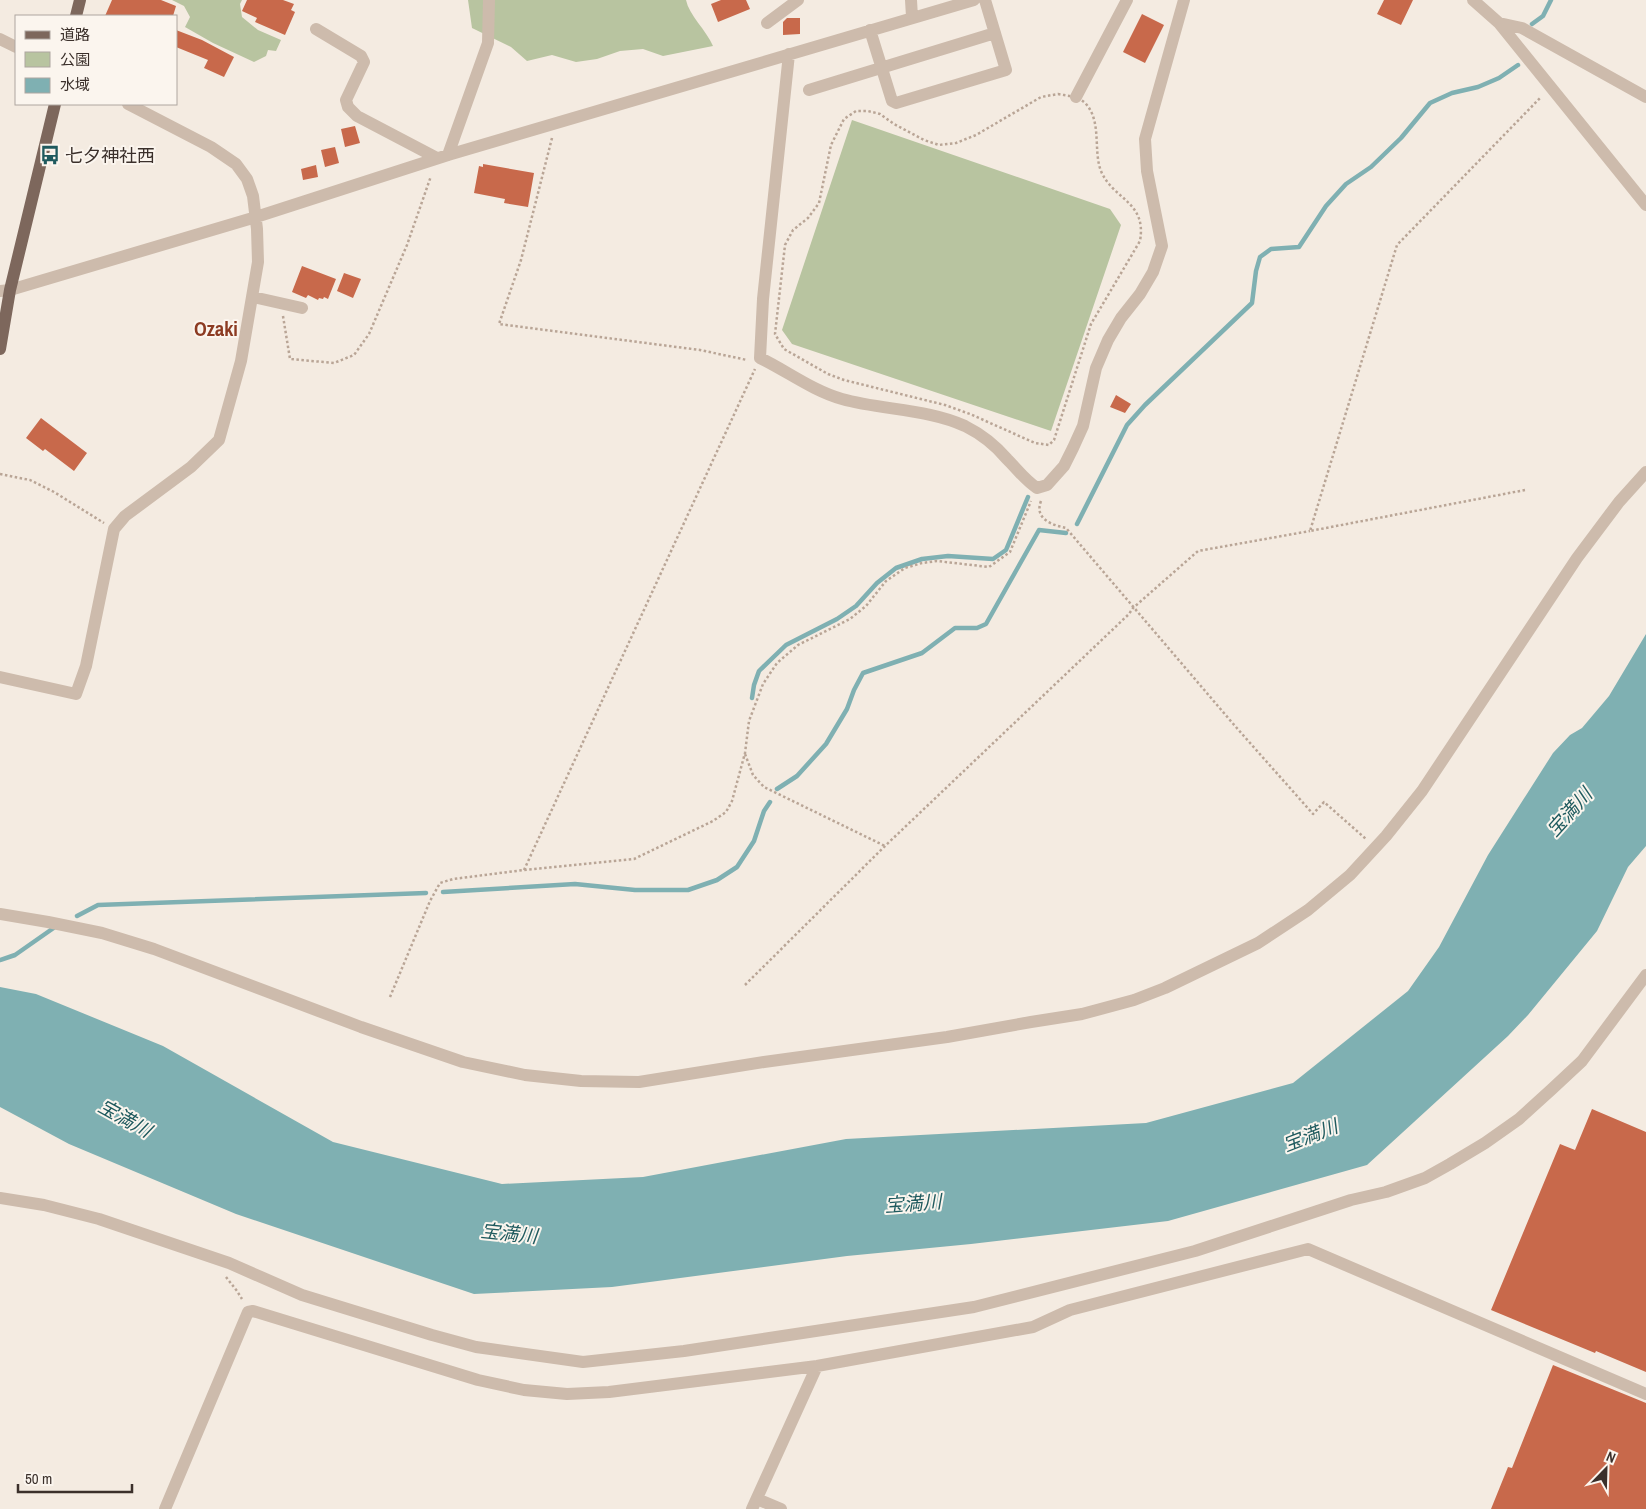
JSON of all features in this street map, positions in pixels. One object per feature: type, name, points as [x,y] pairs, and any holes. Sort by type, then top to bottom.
[{"type":"main road","points":[[76,15],[80,0]]},
{"type":"main road","points":[[0,349],[5,290],[55,105]]},
{"type":"street","points":[[442,157],[488,43],[489,0]]},
{"type":"street","points":[[767,23],[798,0]]},
{"type":"street","points":[[911,0],[912,17]]},
{"type":"street","points":[[5,290],[256,217],[442,157],[974,0]]},
{"type":"street","points":[[870,30],[892,101],[896,103],[1006,70],[985,0]]},
{"type":"street","points":[[1076,97],[1127,0]]},
{"type":"street","points":[[789,54],[763,300],[759,360],[841,399],[939,416],[963,425],[990,442],[1029,482],[1042,487],[1064,466],[1083,426],[1096,368],[1108,340],[1121,318],[1154,272],[1162,246],[1147,171],[1145,139],[1184,0]]},
{"type":"street","points":[[1473,0],[1499,23],[1646,205]]},
{"type":"street","points":[[1499,23],[1522,28],[1646,97]]},
{"type":"street","points":[[316,29],[361,56],[364,62],[346,100],[348,107],[357,116],[442,157]]},
{"type":"street","points":[[809,90],[995,33]]},
{"type":"street","points":[[0,39],[15,46]]},
{"type":"street","points":[[0,678],[76,694],[86,666],[114,529],[125,516],[191,467],[219,440],[241,361],[258,262],[256,217],[253,196],[247,179],[236,164],[211,147],[130,105]]},
{"type":"street","points":[[253,297],[302,308]]},
{"type":"street","points":[[0,914],[102,933],[154,949],[361,1027],[463,1062],[525,1075],[581,1082],[640,1082],[755,1063],[948,1037],[1082,1014],[1134,1000],[1165,988],[1258,943],[1308,910],[1350,875],[1386,836],[1422,791],[1577,558],[1619,502],[1646,472]]},
{"type":"street","points":[[0,1198],[44,1205],[100,1219],[229,1263],[302,1295],[476,1347],[583,1362],[684,1351],[974,1307],[1195,1251],[1351,1200],[1386,1192],[1425,1178],[1485,1143],[1519,1119],[1582,1062],[1646,975]]},
{"type":"street","points":[[165,1509],[248,1312],[253,1311],[478,1380],[524,1390],[567,1394],[609,1392],[816,1366],[1033,1327],[1070,1310],[1308,1249],[1646,1394]]},
{"type":"street","points":[[781,1509],[754,1504],[816,1366]]},
{"type":"path","points":[[1310,531],[1397,246],[1533,104],[1552,88]]},
{"type":"path","points":[[1058,94],[1076,97],[1086,105],[1092,115],[1098,143],[1097,158],[1101,172],[1108,184],[1127,201],[1137,214],[1142,228],[1140,241],[1091,324],[1054,440],[1049,444],[1036,443],[945,405],[844,380],[828,374],[784,348],[775,334],[785,245],[793,230],[808,218],[819,203],[831,145],[844,119],[856,111],[880,114],[908,132],[939,145],[956,143],[976,135],[1041,97],[1058,94]]},
{"type":"path","points":[[524,870],[759,360],[700,350],[499,324],[521,260],[550,148],[552,138],[546,126]]},
{"type":"path","points":[[281,303],[290,359],[334,363],[354,356],[373,325],[442,157]]},
{"type":"path","points":[[0,474],[30,480],[54,492],[114,529]]},
{"type":"path","points":[[1042,487],[1039,506],[1043,518],[1052,525],[1066,528],[1133,608],[1313,814],[1324,802],[1359,834]]},
{"type":"path","points":[[390,997],[430,901],[440,882],[524,870],[634,859],[713,821],[726,812],[732,801],[745,753],[749,721],[763,684],[777,663],[798,645],[850,619],[866,606],[886,581],[905,568],[937,561],[989,567],[1010,552],[1042,487]]},
{"type":"path","points":[[745,985],[885,846],[1109,634],[1133,608],[1198,551],[1526,490]]},
{"type":"path","points":[[745,753],[753,775],[764,786],[885,846]]},
{"type":"path","points":[[208,1256],[237,1291],[248,1312]]},
{"type":"green space","points":[[172,0],[242,0],[240,4],[242,17],[258,30],[281,40],[276,51],[268,50],[266,56],[254,62],[213,43],[185,27],[190,17],[184,6]]},
{"type":"green space","points":[[468,0],[686,0],[690,11],[713,46],[663,56],[643,49],[620,51],[597,59],[576,62],[552,55],[527,61],[511,47],[472,28]]},
{"type":"green space","points":[[852,120],[1110,209],[1121,225],[1051,431],[792,344],[782,330]]},
{"type":"water","name":"宝満川","points":[[1646,634],[1646,846],[1628,867],[1597,931],[1528,1015],[1508,1036],[1367,1165],[1168,1221],[971,1244],[847,1256],[612,1287],[474,1294],[236,1214],[69,1144],[0,1107],[0,987],[36,994],[163,1046],[333,1142],[502,1184],[643,1177],[846,1139],[1146,1123],[1293,1083],[1408,991],[1439,947],[1488,855],[1553,753],[1570,735],[1582,728],[1609,696]]},
{"type":"building","points":[[112,0],[161,0],[176,6],[173,15],[105,15]]},
{"type":"building","points":[[247,0],[283,0],[294,4],[291,10],[295,12],[285,35],[255,22],[257,18],[242,11]]},
{"type":"building","points":[[721,0],[746,0],[750,9],[718,22],[711,4]]},
{"type":"building","points":[[1384,0],[1413,0],[1401,25],[1377,14]]},
{"type":"building","points":[[1142,14],[1164,25],[1145,63],[1123,52]]},
{"type":"building","points":[[787,18],[800,18],[800,34],[783,35],[783,22]]},
{"type":"building","points":[[178,31],[202,40],[234,57],[224,77],[204,68],[208,60],[178,48]]},
{"type":"building","points":[[355,126],[360,143],[345,147],[341,129]]},
{"type":"building","points":[[335,147],[339,163],[325,167],[321,150]]},
{"type":"building","points":[[483,164],[534,173],[528,207],[504,203],[505,199],[474,193],[479,166],[483,167]]},
{"type":"building","points":[[316,165],[318,177],[303,180],[301,169]]},
{"type":"building","points":[[302,266],[336,279],[328,299],[324,297],[318,300],[308,295],[306,298],[292,292]]},
{"type":"building","points":[[344,273],[361,279],[353,298],[337,291]]},
{"type":"building","points":[[1116,395],[1131,404],[1125,413],[1110,407]]},
{"type":"building","points":[[41,418],[87,453],[74,471],[45,449],[43,451],[26,438]]},
{"type":"building","points":[[1592,1109],[1646,1132],[1646,1372],[1491,1310],[1560,1144],[1575,1150]]},
{"type":"building","points":[[1553,1365],[1646,1403],[1646,1509],[1491,1509],[1508,1467],[1512,1468]]},
{"type":"waterway","points":[[1532,24],[1543,16],[1551,0]]},
{"type":"waterway","points":[[1077,524],[1127,425],[1145,405],[1252,303],[1256,271],[1260,257],[1271,249],[1299,247],[1326,206],[1346,184],[1371,167],[1401,138],[1430,103],[1452,93],[1478,87],[1499,78],[1518,65]]},
{"type":"waterway","points":[[752,698],[759,671],[786,645],[837,619],[856,606],[877,583],[896,568],[922,559],[948,556],[993,559],[1006,550],[1028,497]]},
{"type":"waterway","points":[[777,789],[797,776],[826,744],[847,709],[863,673],[922,653],[955,628],[977,628],[986,624],[1039,530],[1066,533]]},
{"type":"waterway","points":[[443,892],[575,884],[635,890],[688,890],[717,880],[737,867],[754,841],[764,811],[770,802]]},
{"type":"waterway","points":[[77,916],[98,905],[426,893]]},
{"type":"waterway","points":[[0,960],[15,955],[55,927]]},
{"type":"place","name":"七夕神社西","points":[[50,155]]},
{"type":"district","name":"Ozaki","points":[[216,328]]}]
